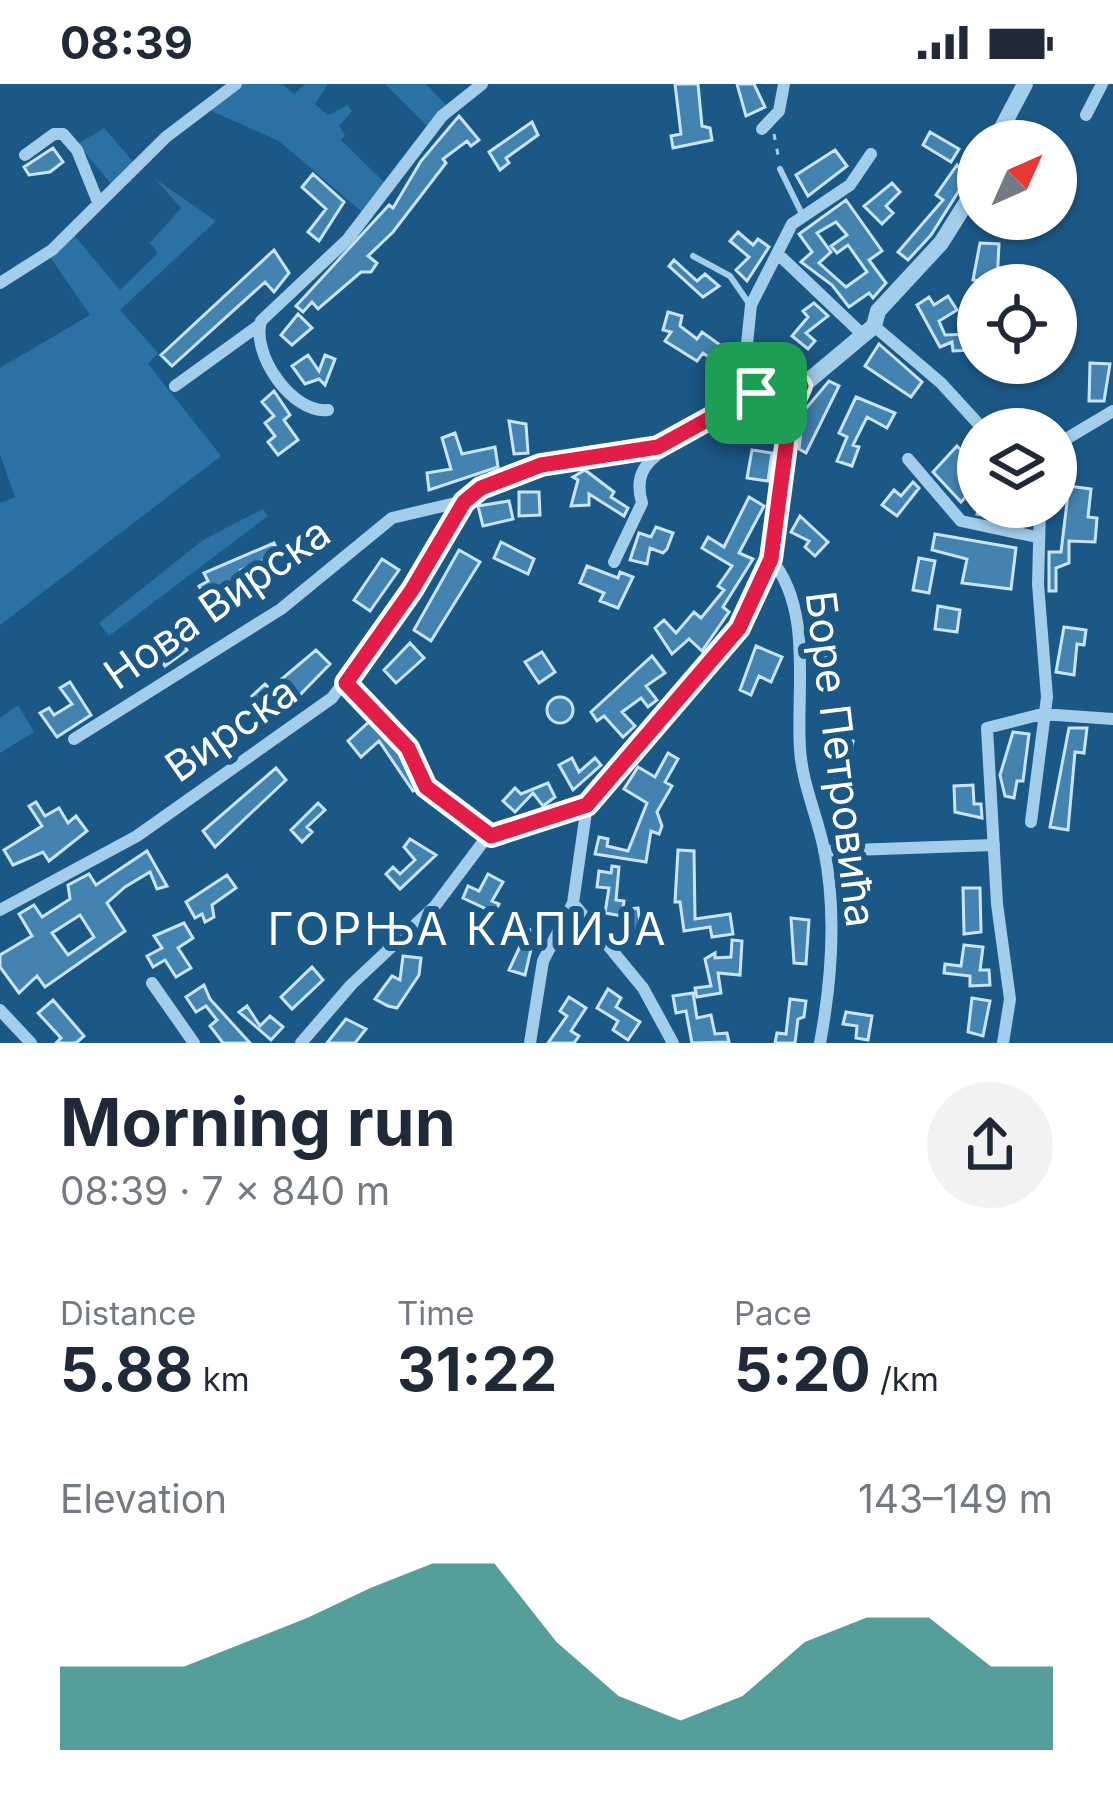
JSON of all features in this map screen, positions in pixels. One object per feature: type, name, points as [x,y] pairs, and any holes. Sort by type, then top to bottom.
[{"type":"street","points":[[0,284],[52,250],[166,136],[236,84]]},
{"type":"street","points":[[175,386],[258,326],[348,239],[452,105],[482,84]]},
{"type":"street","points":[[766,125],[782,106],[784,84]]},
{"type":"street","points":[[1006,120],[1025,84]]},
{"type":"street","points":[[1086,115],[1102,84]]},
{"type":"street","points":[[25,155],[63,134],[77,150],[98,202]]},
{"type":"street","points":[[756,393],[747,344],[751,305],[780,256],[785,233],[802,214],[850,185],[871,154]]},
{"type":"street","points":[[301,1043],[351,985],[434,906],[491,836],[587,805],[727,645],[752,607],[771,559],[791,408],[801,386],[868,330],[878,310],[933,254],[957,217]]},
{"type":"street","points":[[780,256],[868,330],[941,382],[964,408]]},
{"type":"street","points":[[258,326],[276,375],[294,401],[316,411],[328,410]]},
{"type":"street","points":[[464,502],[520,471],[641,453],[756,393],[801,386]]},
{"type":"street","points":[[1077,432],[1113,411]]},
{"type":"street","points":[[614,562],[642,503],[637,487],[642,471],[673,440]]},
{"type":"street","points":[[908,459],[961,521],[1037,537]]},
{"type":"street","name":"Вирска","points":[[1,911],[137,836],[308,718],[346,683],[412,590],[464,502]]},
{"type":"street","name":"Нова Вирска","points":[[74,739],[264,621],[321,580],[392,518],[464,502]]},
{"type":"street","points":[[1031,822],[1047,697],[1038,528]]},
{"type":"street","name":"Боре Петровића","points":[[771,559],[786,582],[794,614],[800,666],[800,749],[824,851],[834,964],[820,1043]]},
{"type":"street","points":[[1003,1043],[1010,999],[987,728],[1042,714],[1113,718]]},
{"type":"street","points":[[530,1043],[543,962],[573,903],[587,805]]},
{"type":"street","points":[[824,851],[994,845]]},
{"type":"street","points":[[573,903],[643,988],[673,1043]]},
{"type":"street","points":[[152,983],[194,1043]]},
{"type":"street","points":[[0,1010],[31,1043]]},
{"type":"lane","points":[[781,169],[802,214]]},
{"type":"lane","points":[[693,256],[730,276],[751,305]]},
{"type":"lane","points":[[346,683],[408,748],[426,787]]},
{"type":"path","points":[[766,125],[781,169]]},
{"type":"path","points":[[426,787],[491,836]]},
{"type":"shaded area","points":[[231,84],[282,84],[294,94],[305,84],[328,84],[315,104],[328,115],[348,105],[352,111],[339,126],[345,135],[341,140],[386,184],[362,212],[279,141],[200,106]]},
{"type":"shaded area","points":[[385,84],[426,84],[447,106],[429,128]]},
{"type":"shaded area","points":[[104,128],[134,163],[112,185],[78,144]]},
{"type":"shaded area","points":[[155,179],[216,221],[120,310],[158,353],[148,364],[221,456],[0,625],[0,503],[15,497],[0,455],[0,368],[90,315],[50,257],[73,234],[120,290],[158,253],[150,243],[181,208]]},
{"type":"shaded area","points":[[263,509],[268,516],[109,636],[99,623],[203,540]]},
{"type":"shaded area","points":[[18,705],[34,732],[0,753],[0,718]]},
{"type":"building","points":[[675,84],[698,84],[702,126],[710,128],[712,140],[673,148],[671,136],[681,134]]},
{"type":"building","points":[[737,84],[754,84],[765,107],[746,116]]},
{"type":"building","points":[[459,116],[479,140],[471,146],[467,141],[443,159],[446,163],[393,232],[368,256],[377,263],[371,272],[361,272],[318,309],[312,302],[303,312],[296,306],[389,205],[393,208],[421,161]]},
{"type":"building","points":[[532,122],[538,135],[506,158],[509,163],[500,170],[489,152]]},
{"type":"building","points":[[930,132],[957,152],[951,162],[923,145]]},
{"type":"building","points":[[53,148],[63,162],[50,172],[29,175],[24,167]]},
{"type":"building","points":[[835,150],[847,166],[808,196],[796,175]]},
{"type":"building","points":[[957,165],[957,194],[931,235],[908,260],[898,252],[943,200],[936,195]]},
{"type":"building","points":[[313,174],[344,202],[319,241],[308,232],[326,209],[302,187]]},
{"type":"building","points":[[892,183],[900,192],[886,206],[893,213],[882,224],[864,206]]},
{"type":"building","points":[[846,200],[882,251],[869,260],[886,283],[873,298],[869,293],[849,307],[832,285],[801,262],[812,252],[799,234]],"holes":[[[836,222],[847,235],[831,246],[837,253],[848,245],[867,272],[846,287],[819,263],[831,252],[817,233]]]},
{"type":"building","points":[[738,232],[753,245],[758,239],[769,247],[747,281],[736,270],[749,257],[730,241]]},
{"type":"building","points":[[980,243],[999,244],[998,264],[976,264]]},
{"type":"building","points":[[274,250],[289,273],[274,292],[265,282],[172,366],[161,355]]},
{"type":"building","points":[[674,260],[697,281],[705,274],[719,286],[703,297],[669,266]]},
{"type":"building","points":[[948,296],[957,310],[939,321],[945,335],[957,335],[957,351],[952,342],[940,347],[917,305],[929,297],[934,305]]},
{"type":"building","points":[[814,303],[828,316],[806,333],[815,341],[808,349],[792,336],[808,317],[803,311]]},
{"type":"building","points":[[668,312],[682,316],[680,326],[697,339],[702,332],[737,357],[727,370],[703,353],[697,361],[665,341],[671,332],[663,330]]},
{"type":"building","points":[[298,314],[312,328],[292,345],[281,335]]},
{"type":"building","points":[[879,344],[922,382],[911,397],[865,366]]},
{"type":"building","points":[[308,355],[319,371],[325,355],[335,359],[325,385],[319,379],[305,384],[292,366]]},
{"type":"building","points":[[1090,363],[1110,364],[1104,401],[1089,401]]},
{"type":"building","points":[[829,381],[839,386],[806,453],[799,449],[803,412]]},
{"type":"building","points":[[274,391],[290,415],[284,420],[298,440],[278,455],[268,442],[275,436],[265,423],[274,416],[262,402]]},
{"type":"building","points":[[856,397],[895,413],[887,428],[867,417],[853,445],[859,447],[852,466],[837,461],[847,437],[839,433]]},
{"type":"building","points":[[509,421],[526,424],[528,453],[514,454]]},
{"type":"building","points":[[455,433],[462,454],[495,447],[498,467],[429,490],[427,473],[451,469],[442,438]]},
{"type":"building","points":[[957,446],[957,498],[933,472]]},
{"type":"building","points":[[752,450],[772,453],[768,481],[747,478]]},
{"type":"building","points":[[585,470],[628,508],[624,516],[589,494],[589,505],[571,506],[578,480],[573,477]]},
{"type":"building","points":[[913,482],[919,488],[897,516],[882,505],[894,490],[901,496]]},
{"type":"building","points":[[1077,487],[1091,489],[1088,517],[1097,518],[1095,542],[1069,541],[1069,563],[1056,568],[1056,591],[1049,591],[1049,552],[1061,552],[1064,528],[1077,528]]},
{"type":"building","points":[[519,492],[539,492],[540,515],[519,516]]},
{"type":"building","points":[[749,497],[764,506],[739,553],[753,559],[723,607],[729,612],[702,651],[689,639],[672,654],[655,628],[664,620],[676,633],[694,612],[701,618],[724,590],[718,586],[732,566],[702,548],[708,537],[724,547]]},
{"type":"building","points":[[509,501],[513,519],[483,526],[478,506]]},
{"type":"building","points":[[800,516],[828,542],[815,556],[805,547],[809,541],[791,532]]},
{"type":"building","points":[[656,527],[673,533],[667,549],[663,553],[650,548],[647,564],[630,560],[639,533],[651,537]]},
{"type":"building","points":[[935,534],[1016,548],[1011,589],[962,583],[967,559],[932,550]]},
{"type":"building","points":[[501,542],[534,559],[528,574],[494,558]]},
{"type":"building","points":[[274,543],[279,554],[241,570],[247,579],[203,594],[199,586],[208,581],[204,573]]},
{"type":"building","points":[[459,550],[480,562],[431,641],[414,630]]},
{"type":"building","points":[[919,558],[935,561],[929,593],[913,590]]},
{"type":"building","points":[[382,559],[399,570],[370,611],[354,600]]},
{"type":"building","points":[[587,566],[618,578],[620,572],[633,577],[618,608],[600,601],[604,593],[580,583]]},
{"type":"building","points":[[938,606],[960,610],[957,632],[935,629]]},
{"type":"building","points":[[1064,627],[1086,630],[1084,645],[1077,644],[1074,675],[1056,672]]},
{"type":"building","points":[[177,631],[187,650],[165,666],[154,648]]},
{"type":"building","points":[[813,634],[830,638],[824,666],[810,663]]},
{"type":"building","points":[[410,643],[424,658],[396,683],[384,670]]},
{"type":"building","points":[[756,646],[782,657],[771,682],[759,676],[751,695],[740,690]]},
{"type":"building","points":[[316,650],[330,664],[292,703],[286,697],[268,714],[252,696],[265,684],[270,689]]},
{"type":"building","points":[[542,652],[555,672],[539,683],[525,662]]},
{"type":"building","points":[[652,656],[665,673],[646,686],[657,700],[648,707],[641,698],[622,712],[635,726],[623,737],[604,716],[597,721],[591,712]]},
{"type":"building","points":[[70,682],[91,715],[57,737],[40,713],[49,708],[54,715],[72,704],[60,688]]},
{"type":"building","points":[[560,697],[573,710],[560,723],[547,710]]},
{"type":"building","points":[[371,720],[402,753],[418,788],[413,791],[379,741],[361,757],[348,741]]},
{"type":"building","points":[[1069,728],[1087,728],[1084,753],[1075,752],[1068,830],[1050,827]]},
{"type":"building","points":[[1013,732],[1029,734],[1023,781],[1017,781],[1014,798],[1005,796],[1000,775]]},
{"type":"building","points":[[841,740],[853,741],[846,792],[833,791]]},
{"type":"building","points":[[668,753],[678,759],[665,782],[672,786],[657,812],[662,826],[659,834],[651,831],[646,862],[595,854],[599,837],[608,839],[607,846],[628,851],[647,803],[624,789],[638,767],[655,777]]},
{"type":"building","points":[[572,758],[579,772],[595,758],[601,765],[573,790],[559,765]]},
{"type":"building","points":[[276,768],[286,780],[215,847],[203,831]]},
{"type":"building","points":[[548,783],[555,797],[543,806],[533,793],[515,812],[503,801],[515,788],[521,794]]},
{"type":"building","points":[[973,785],[974,804],[981,804],[982,818],[955,812],[954,786]]},
{"type":"building","points":[[36,802],[45,816],[59,808],[68,823],[76,816],[87,831],[49,861],[43,852],[13,865],[4,850],[42,826],[29,806]]},
{"type":"building","points":[[318,803],[325,810],[307,827],[312,832],[302,842],[291,830]]},
{"type":"building","points":[[410,839],[436,855],[400,889],[386,874],[393,867],[400,874],[415,860],[404,847]]},
{"type":"building","points":[[678,850],[694,851],[695,919],[730,914],[733,934],[712,937],[710,927],[684,931],[680,902],[675,902]]},
{"type":"building","points":[[147,851],[167,886],[157,889],[150,872],[125,887],[107,903],[125,931],[45,987],[37,976],[19,993],[0,967],[0,955],[32,936],[19,914],[34,905],[42,917],[70,899],[68,885],[89,874],[96,885]],"holes":[[[80,915],[94,937],[68,955],[52,933]]]},
{"type":"building","points":[[612,866],[619,867],[616,900],[624,901],[622,916],[605,913],[609,888],[597,887],[599,871],[611,873]]},
{"type":"building","points":[[488,874],[503,882],[492,901],[499,904],[495,913],[463,898],[468,886],[479,891]]},
{"type":"building","points":[[227,875],[236,888],[212,905],[214,917],[205,922],[202,914],[195,918],[186,902]]},
{"type":"building","points":[[963,888],[980,888],[981,932],[964,934]]},
{"type":"building","points":[[638,908],[640,922],[650,920],[652,932],[632,938],[623,910]]},
{"type":"building","points":[[791,918],[809,920],[806,964],[794,963]]},
{"type":"building","points":[[184,923],[193,938],[178,948],[191,968],[176,977],[165,960],[153,967],[147,956],[162,948],[154,936]]},
{"type":"building","points":[[528,929],[535,932],[525,975],[509,970]]},
{"type":"building","points":[[732,940],[742,941],[740,975],[718,973],[721,993],[697,997],[695,988],[711,986],[705,959],[715,953],[715,958],[731,957]]},
{"type":"building","points":[[964,945],[983,947],[980,970],[989,970],[990,985],[970,986],[970,976],[944,973],[945,964],[961,966]]},
{"type":"building","points":[[403,956],[421,958],[419,975],[397,1008],[375,999],[392,976],[400,980]]},
{"type":"building","points":[[312,967],[323,980],[292,1009],[281,997]]},
{"type":"building","points":[[204,985],[210,999],[250,1043],[223,1043],[210,1026],[217,1020],[206,1006],[196,1012],[186,997]]},
{"type":"building","points":[[608,989],[621,998],[616,1007],[640,1022],[628,1040],[613,1030],[618,1021],[597,1008]]},
{"type":"building","points":[[693,993],[697,1018],[711,1015],[715,1034],[727,1033],[729,1042],[692,1043],[686,1011],[676,1013],[673,996]]},
{"type":"building","points":[[569,997],[586,1008],[571,1031],[579,1036],[574,1043],[548,1043],[567,1016],[560,1011]]},
{"type":"building","points":[[972,998],[990,1001],[983,1036],[968,1032]]},
{"type":"building","points":[[790,999],[806,1001],[804,1017],[798,1019],[795,1043],[775,1043],[777,1033],[786,1034]]},
{"type":"building","points":[[53,1000],[84,1036],[76,1043],[56,1043],[61,1038],[38,1013]]},
{"type":"building","points":[[247,1006],[260,1026],[270,1016],[283,1027],[271,1040],[239,1012]]},
{"type":"building","points":[[846,1012],[872,1016],[868,1040],[856,1038],[857,1026],[843,1024]]},
{"type":"building","points":[[346,1019],[366,1029],[355,1043],[327,1043]]},
{"type":"district","name":"ГОРЊА КАПИЈА","points":[[468,929]]},
{"type":"route","points":[[801,386],[791,408],[771,559],[746,617],[587,805],[491,836],[426,787],[408,748],[346,683],[412,590],[464,502],[481,488],[541,465],[641,453],[756,393],[801,386]]}]
